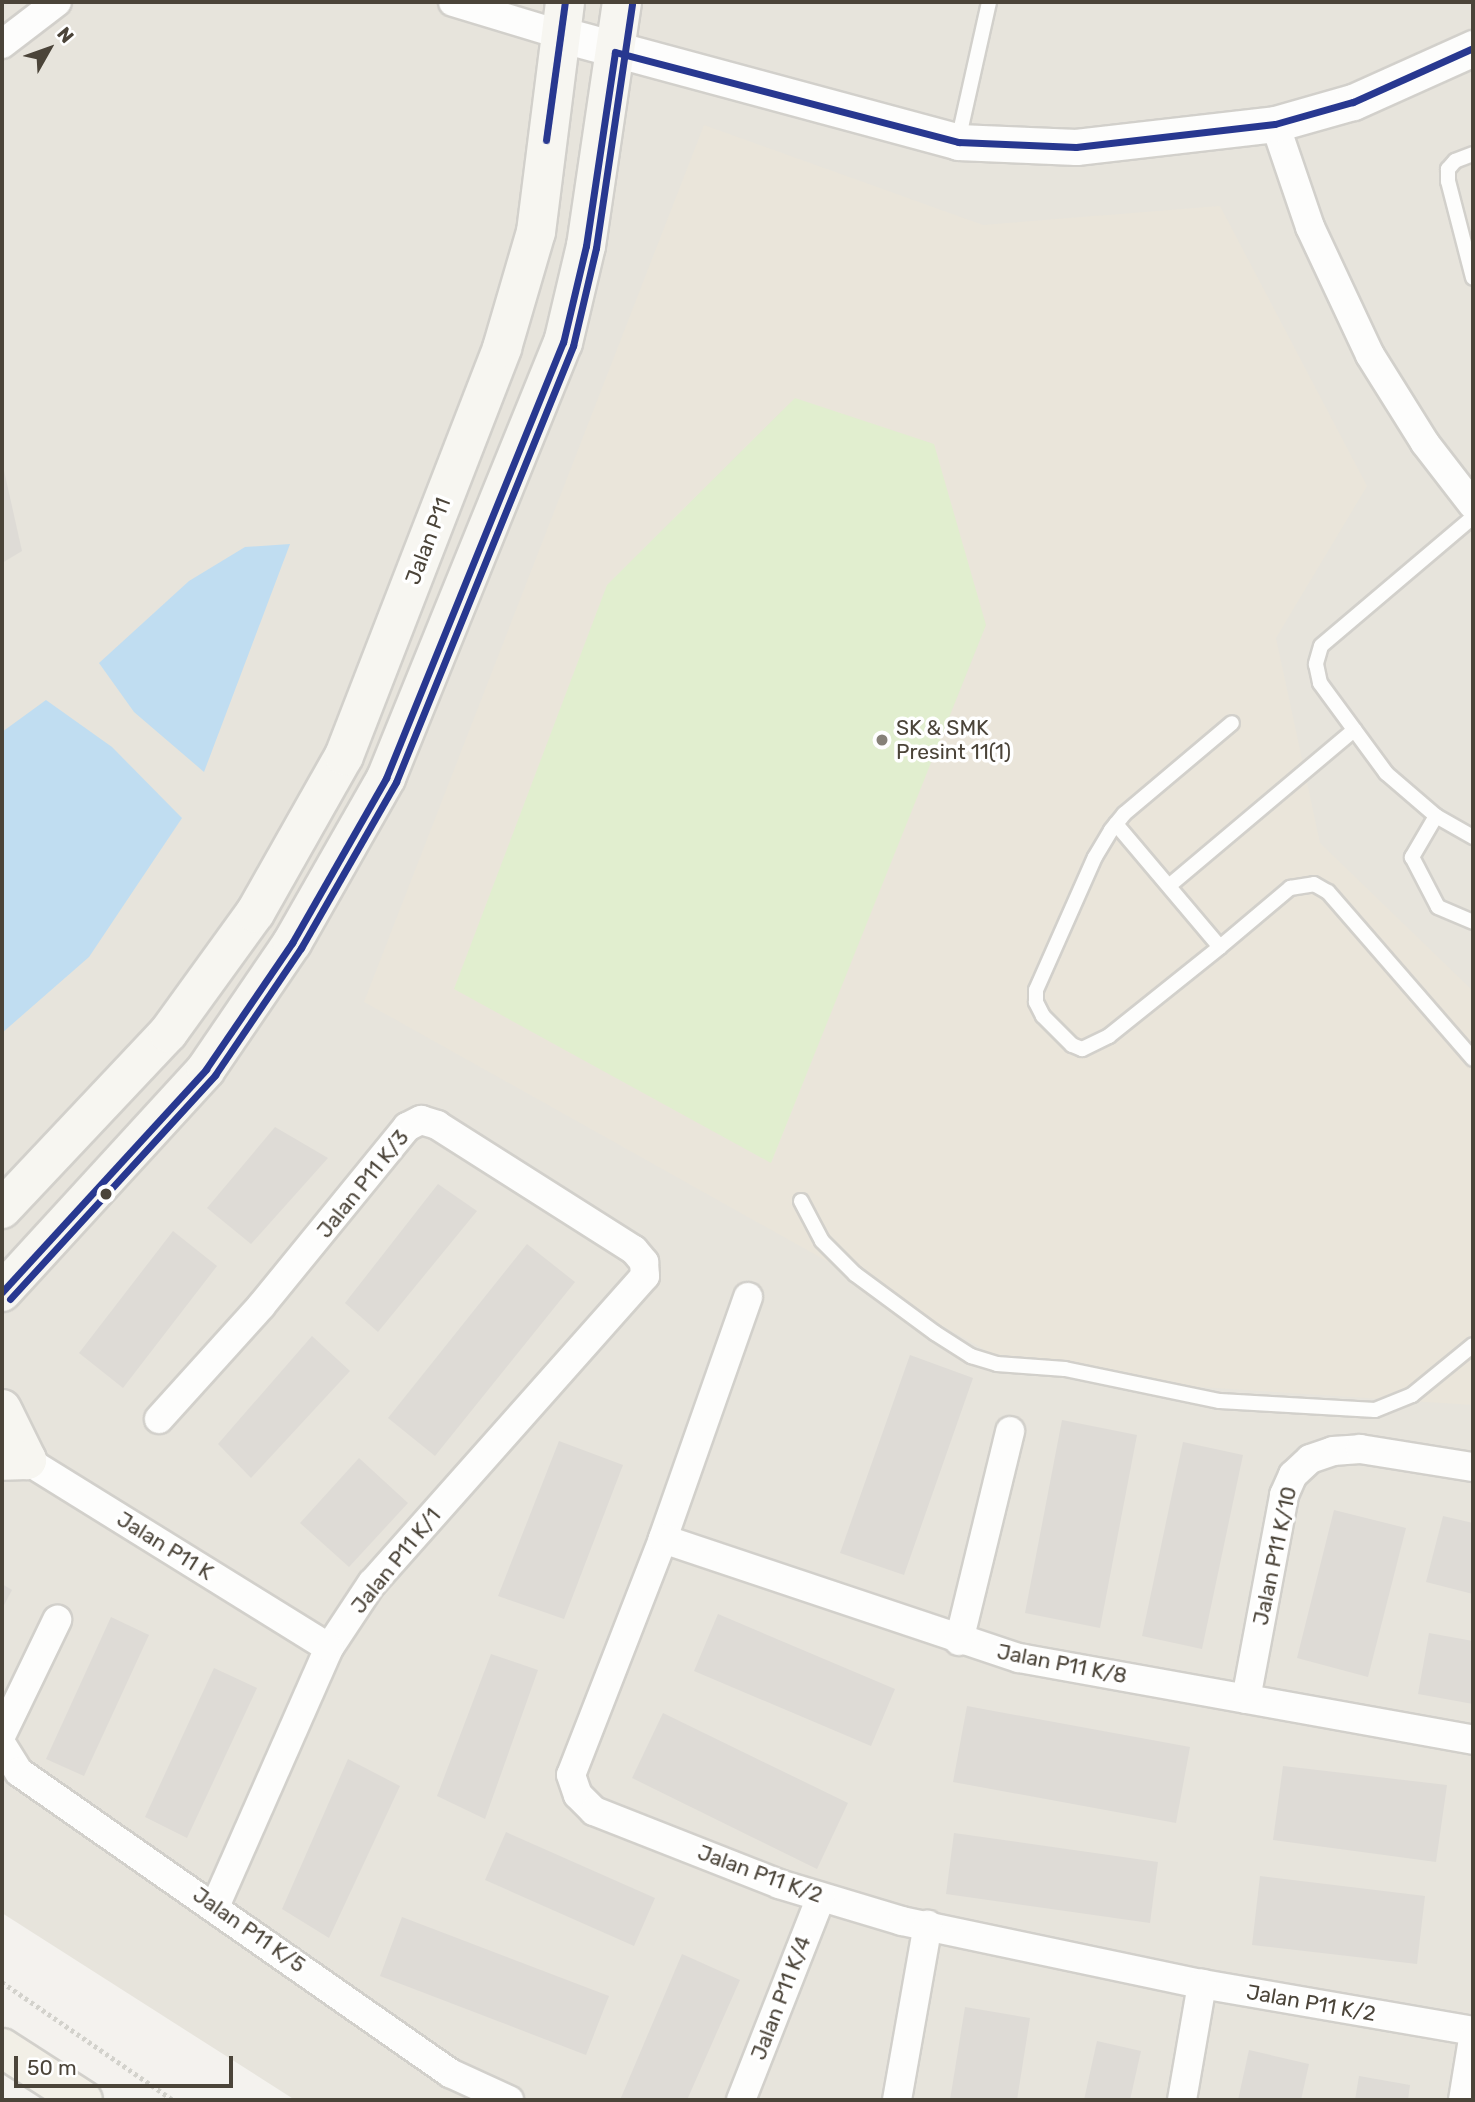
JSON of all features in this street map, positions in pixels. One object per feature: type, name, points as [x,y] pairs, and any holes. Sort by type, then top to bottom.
[{"type":"main road","points":[[2,1292],[206,1069],[292,943],[386,778],[557,356],[586,246],[622,2]]},
{"type":"main road","name":"Jalan P11","points":[[2,1209],[168,1033],[255,912],[344,756],[502,348],[536,232],[562,18]]},
{"type":"main road","points":[[2,1409],[10,1455]]},
{"type":"main road","points":[[2,2048],[83,2100]]},
{"type":"street","points":[[2,44],[57,2]]},
{"type":"street","points":[[453,2],[562,18],[615,52],[958,142],[1076,147],[1275,124],[1353,102],[1473,48]]},
{"type":"street","points":[[1275,124],[1310,227],[1370,355],[1425,443],[1473,505]]},
{"type":"street","name":"Jalan P11 K/3","points":[[159,1419],[261,1306],[407,1127],[421,1120],[437,1125],[565,1206],[634,1250],[644,1262]]},
{"type":"street","name":"Jalan P11 K/1","points":[[215,1907],[329,1648],[372,1583],[645,1276],[644,1262]]},
{"type":"street","name":"Jalan P11 K/2","points":[[748,1297],[663,1539],[571,1775],[578,1795],[594,1811],[821,1897],[928,1926],[1202,1984],[1473,2031]]},
{"type":"street","points":[[959,1641],[1010,1431]]},
{"type":"street","name":"Jalan P11 K/10","points":[[1246,1699],[1284,1494],[1293,1475],[1310,1459],[1334,1451],[1360,1449],[1473,1467]]},
{"type":"street","name":"Jalan P11 K","points":[[10,1455],[329,1648]]},
{"type":"street","name":"Jalan P11 K/8","points":[[663,1539],[959,1641],[1019,1658],[1473,1740]]},
{"type":"street","points":[[2,1734],[57,1620]]},
{"type":"street","name":"Jalan P11 K/5","points":[[2,1745],[19,1772],[450,2073],[509,2100]]},
{"type":"street","name":"Jalan P11 K/4","points":[[741,2100],[821,1897]]},
{"type":"street","points":[[897,2100],[928,1926]]},
{"type":"street","points":[[1182,2100],[1202,1984]]},
{"type":"street","points":[[1463,2100],[1473,2039]]},
{"type":"lane","points":[[958,142],[989,2]]},
{"type":"lane","points":[[1473,154],[1455,161],[1448,169],[1448,181],[1473,278]]},
{"type":"lane","points":[[1473,517],[1321,646],[1316,664],[1320,683],[1386,773],[1436,816],[1473,837]]},
{"type":"lane","points":[[1232,723],[1116,824],[1095,857],[1037,990],[1036,1002],[1043,1016],[1072,1045],[1094,1046],[1290,888],[1314,884],[1328,892],[1473,1059]]},
{"type":"lane","points":[[1170,886],[1354,730]]},
{"type":"lane","points":[[1436,816],[1412,857],[1438,907],[1473,922]]},
{"type":"lane","points":[[1116,824],[1220,947]]},
{"type":"lane","points":[[801,1201],[822,1241],[855,1274],[935,1334],[971,1356],[997,1364],[1066,1369],[1220,1401],[1375,1410],[1412,1395],[1473,1345]]},
{"type":"path","points":[[2,1982],[173,2100]]},
{"type":"shaded area","points":[[2,2],[1473,2],[1473,2100],[295,2100],[2,1913]]},
{"type":"shaded area","name":"SK & SMK Presint 11(1)","points":[[704,125],[983,225],[1220,206],[1367,486],[1276,638],[1320,843],[1473,991],[1473,1405],[1032,1376],[364,1002]]},
{"type":"green space","points":[[795,398],[934,444],[986,625],[771,1163],[454,989],[607,585]]},
{"type":"water","points":[[290,544],[204,772],[134,712],[99,663],[189,581],[245,547]]},
{"type":"water","points":[[46,700],[112,747],[182,818],[89,957],[2,1033],[2,732]]},
{"type":"building","points":[[2,467],[22,551],[2,563]]},
{"type":"building","points":[[275,1127],[328,1158],[251,1244],[207,1208]]},
{"type":"building","points":[[438,1184],[477,1211],[378,1332],[345,1303]]},
{"type":"building","points":[[173,1231],[217,1266],[123,1388],[79,1353]]},
{"type":"building","points":[[527,1244],[575,1282],[435,1456],[388,1418]]},
{"type":"building","points":[[312,1336],[350,1371],[251,1478],[218,1444]]},
{"type":"building","points":[[910,1355],[973,1378],[904,1575],[840,1553]]},
{"type":"building","points":[[1062,1420],[1137,1435],[1100,1628],[1025,1613]]},
{"type":"building","points":[[559,1441],[623,1465],[564,1619],[498,1596]]},
{"type":"building","points":[[1183,1442],[1243,1455],[1202,1649],[1142,1636]]},
{"type":"building","points":[[359,1458],[408,1503],[349,1567],[300,1523]]},
{"type":"building","points":[[1334,1510],[1406,1528],[1368,1677],[1297,1658]]},
{"type":"building","points":[[1443,1516],[1473,1523],[1473,1594],[1426,1582]]},
{"type":"building","points":[[2,1584],[12,1590],[2,1609]]},
{"type":"building","points":[[718,1614],[895,1689],[871,1746],[694,1671]]},
{"type":"building","points":[[111,1617],[149,1635],[84,1776],[46,1759]]},
{"type":"building","points":[[1429,1633],[1473,1641],[1473,1704],[1418,1694]]},
{"type":"building","points":[[491,1654],[538,1670],[485,1819],[437,1796]]},
{"type":"building","points":[[214,1668],[257,1688],[187,1838],[145,1817]]},
{"type":"building","points":[[967,1706],[1190,1747],[1176,1823],[953,1782]]},
{"type":"building","points":[[663,1713],[848,1803],[817,1869],[632,1778]]},
{"type":"building","points":[[348,1759],[400,1786],[329,1938],[282,1909]]},
{"type":"building","points":[[1283,1766],[1447,1785],[1436,1862],[1273,1840]]},
{"type":"building","points":[[506,1832],[655,1898],[634,1946],[485,1880]]},
{"type":"building","points":[[954,1833],[1158,1862],[1150,1923],[946,1894]]},
{"type":"building","points":[[1260,1876],[1425,1896],[1417,1964],[1252,1945]]},
{"type":"building","points":[[402,1917],[609,1996],[586,2055],[380,1976]]},
{"type":"building","points":[[682,1954],[740,1980],[687,2100],[620,2100]]},
{"type":"building","points":[[965,2007],[1030,2018],[1017,2100],[950,2100]]},
{"type":"building","points":[[1097,2041],[1141,2051],[1130,2100],[1084,2100]]},
{"type":"building","points":[[1249,2050],[1309,2064],[1301,2100],[1238,2100]]},
{"type":"building","points":[[1359,2076],[1410,2085],[1408,2100],[1355,2100]]},
{"type":"transit line","points":[[546,140],[565,2]]},
{"type":"transit line","points":[[10,1299],[215,1075],[301,948],[396,782],[573,346],[596,248],[632,4]]},
{"type":"transit line","points":[[2,1292],[206,1069],[292,943],[386,778],[563,343],[586,246],[615,52],[958,142],[1076,147],[1275,124],[1353,102],[1473,48]]},
{"type":"place","name":"SK & SMK Presint 11(1)","points":[[882,740]]}]
